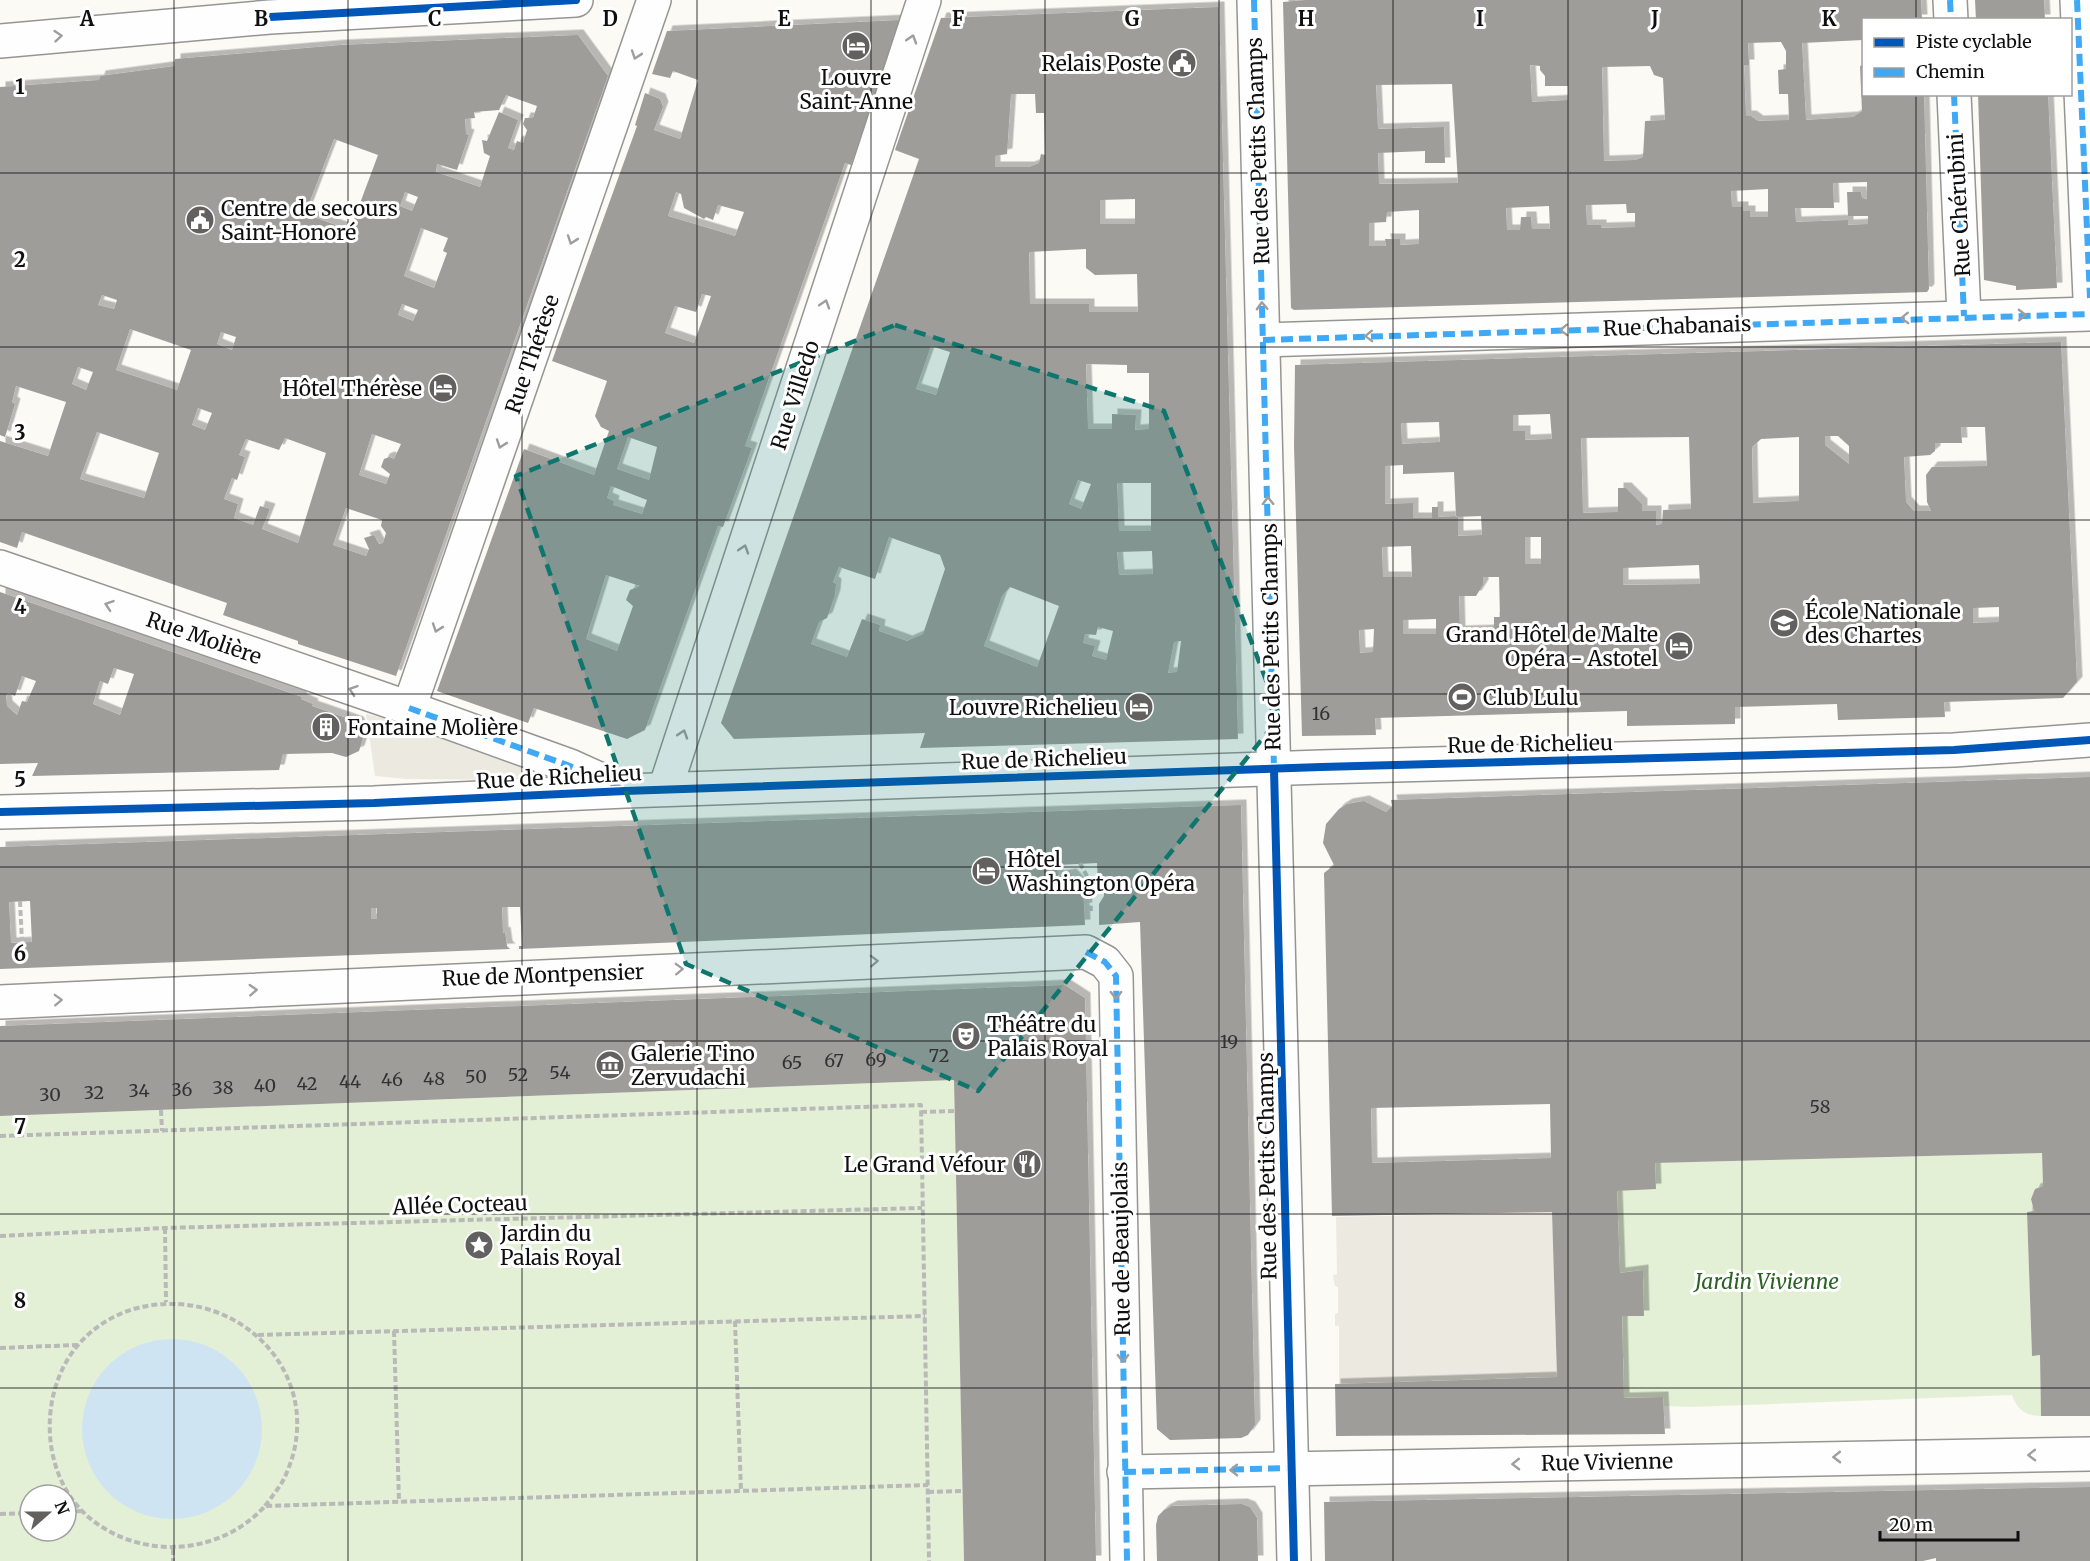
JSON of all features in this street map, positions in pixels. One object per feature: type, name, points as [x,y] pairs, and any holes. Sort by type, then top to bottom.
[{"type":"street","points":[[0,41],[270,17],[576,0]]},
{"type":"street","name":"Rue Thérèse","points":[[409,708],[654,0]]},
{"type":"street","name":"Rue Villedo","points":[[665,789],[924,0]]},
{"type":"street","name":"Rue des Petits Champs","points":[[1254,0],[1294,1561]]},
{"type":"street","points":[[1950,0],[1951,18]]},
{"type":"street","points":[[2077,0],[2090,298]]},
{"type":"street","name":"Rue Chérubini","points":[[1954,96],[1964,316]]},
{"type":"street","name":"Rue Chabanais","points":[[1263,340],[1964,316],[2090,314]]},
{"type":"street","name":"Rue Molière","points":[[0,567],[409,708],[570,766],[625,791]]},
{"type":"street","name":"Rue de Richelieu","points":[[0,812],[397,802],[665,789],[1274,769],[1942,751],[2090,740]]},
{"type":"street","name":"Rue de Montpensier","points":[[0,1002],[1086,952]]},
{"type":"street","name":"Rue de Beaujolais","points":[[1086,952],[1105,962],[1116,976],[1126,1561]]},
{"type":"street","name":"Rue Vivienne","points":[[1124,1472],[2090,1454]]},
{"type":"path","points":[[1080,863],[1089,880],[1091,903]]},
{"type":"path","points":[[20,902],[22,942]]},
{"type":"path","points":[[0,1136],[921,1105],[929,1561]]},
{"type":"path","points":[[161,1110],[162,1131]]},
{"type":"path","points":[[921,1112],[956,1111]]},
{"type":"path","points":[[165,1228],[166,1302]]},
{"type":"path","points":[[166,1302],[202,1305],[231,1316],[257,1335],[277,1359],[285,1375],[295,1413],[295,1443],[287,1471],[265,1506],[251,1521],[215,1541],[173,1549],[132,1542],[105,1529],[82,1511],[63,1483],[53,1456],[49,1427],[52,1399],[63,1368],[78,1345],[109,1320],[134,1308],[166,1302]]},
{"type":"path","points":[[257,1335],[925,1316]]},
{"type":"path","points":[[735,1322],[741,1491]]},
{"type":"path","points":[[394,1331],[399,1502]]},
{"type":"path","points":[[0,1347],[78,1345]]},
{"type":"path","points":[[265,1506],[928,1485]]},
{"type":"path","points":[[928,1492],[963,1491]]},
{"type":"path","points":[[78,1511],[82,1511]]},
{"type":"path","points":[[0,1514],[18,1513]]},
{"type":"path","points":[[173,1549],[173,1561]]},
{"type":"highlighted area","points":[[895,325],[1164,411],[1280,717],[978,1091],[686,964],[516,476]]},
{"type":"green space","name":"Jardin du Palais Royal","points":[[954,1080],[964,1561],[0,1561],[0,1116]]},
{"type":"green space","name":"Jardin Vivienne","points":[[2042,1153],[2043,1186],[2035,1189],[2031,1199],[2034,1211],[2027,1212],[2032,1355],[2040,1355],[2041,1416],[2030,1415],[2022,1411],[2012,1395],[1691,1407],[1663,1406],[1662,1397],[1624,1398],[1622,1316],[1644,1316],[1642,1270],[1620,1273],[1617,1191],[1656,1189],[1655,1163]]},
{"type":"shaded area","points":[[366,714],[416,726],[554,773],[555,780],[407,779],[375,776]]},
{"type":"shaded area","points":[[1552,1212],[1557,1377],[1339,1384],[1339,1326],[1335,1326],[1335,1314],[1338,1313],[1338,1287],[1335,1286],[1333,1275],[1337,1274],[1336,1217]]},
{"type":"water","points":[[172,1339],[206,1346],[222,1354],[236,1365],[247,1379],[255,1395],[262,1429],[255,1463],[247,1479],[236,1493],[222,1504],[206,1512],[172,1519],[138,1512],[122,1504],[108,1493],[97,1479],[89,1463],[82,1429],[89,1395],[97,1379],[108,1365],[122,1354],[138,1346]]},
{"type":"building","points":[[1306,0],[1921,0],[1922,18],[1862,18],[1862,40],[1802,43],[1806,120],[1853,117],[1862,111],[1860,66],[1862,65],[1862,96],[1924,96],[1929,289],[1927,292],[1294,310],[1291,308],[1283,2]],"holes":[[[1781,42],[1786,51],[1786,69],[1778,70],[1779,94],[1788,94],[1789,120],[1758,121],[1751,116],[1746,116],[1744,65],[1749,65],[1748,43]],[[1530,65],[1540,66],[1545,76],[1545,86],[1568,86],[1568,100],[1532,102]],[[1650,66],[1654,75],[1663,78],[1665,120],[1645,121],[1643,157],[1635,160],[1604,161],[1602,67]],[[1452,84],[1458,183],[1379,184],[1378,153],[1425,151],[1425,163],[1445,163],[1444,127],[1378,129],[1376,85]],[[1867,182],[1867,199],[1862,198],[1861,192],[1847,192],[1848,216],[1868,216],[1868,224],[1848,225],[1848,220],[1796,222],[1795,208],[1834,208],[1833,183]],[[1768,189],[1768,217],[1750,217],[1750,211],[1743,211],[1743,207],[1732,207],[1731,191]],[[1626,204],[1627,213],[1635,213],[1635,227],[1601,228],[1601,225],[1587,225],[1586,205]],[[1549,206],[1550,229],[1532,229],[1531,217],[1521,217],[1520,230],[1507,230],[1506,208]],[[1419,210],[1419,244],[1400,245],[1400,239],[1385,239],[1386,246],[1369,246],[1369,223],[1386,222],[1387,212]]]},
{"type":"building","points":[[1975,0],[2044,0],[2045,18],[1976,18]]},
{"type":"building","points":[[1219,7],[1238,739],[920,748],[925,733],[734,739],[721,723],[919,159],[895,150],[941,18]],"holes":[[[1011,94],[1035,94],[1036,113],[1044,113],[1045,155],[1041,154],[1039,163],[1029,167],[995,167],[995,156],[1007,154]],[[1135,199],[1135,224],[1100,224],[1100,200]],[[1086,249],[1086,268],[1095,275],[1137,274],[1138,312],[1089,312],[1089,304],[1030,304],[1029,252]],[[931,346],[950,352],[936,395],[916,389]],[[1086,364],[1127,365],[1127,373],[1149,373],[1149,429],[1135,430],[1136,415],[1112,414],[1112,429],[1088,429]],[[1078,480],[1091,484],[1081,509],[1069,504]],[[1117,483],[1151,483],[1151,531],[1119,531]],[[889,537],[940,555],[945,569],[923,634],[907,641],[879,631],[880,625],[862,619],[847,657],[811,644],[819,622],[827,618],[835,595],[836,584],[833,582],[839,567],[875,579]],[[1152,551],[1153,574],[1119,575],[1117,552]],[[1010,587],[1059,606],[1037,667],[984,646],[1002,596]],[[1098,627],[1113,631],[1106,660],[1092,656],[1095,646],[1083,643],[1085,634],[1096,635]],[[1181,641],[1177,672],[1168,673],[1174,642]]]},
{"type":"building","points":[[901,20],[851,165],[845,163],[745,446],[752,448],[723,527],[718,526],[645,730],[627,739],[534,708],[528,723],[437,691],[524,449],[594,475],[609,431],[601,427],[595,416],[607,381],[552,361],[637,126],[635,125],[645,93],[660,99],[663,107],[654,130],[680,139],[698,80],[673,71],[670,78],[652,74],[667,31]],"holes":[[[676,192],[681,194],[684,208],[704,219],[706,217],[713,220],[718,205],[744,212],[735,236],[668,216]],[[702,294],[711,296],[694,343],[665,333],[675,306],[696,312]],[[628,437],[657,447],[649,480],[617,469]],[[611,486],[647,500],[642,514],[613,505],[614,501],[607,498]],[[606,575],[640,586],[630,590],[626,600],[633,606],[617,651],[586,639]]]},
{"type":"building","points":[[578,35],[608,76],[396,676],[298,644],[298,641],[223,615],[227,603],[22,532],[17,548],[0,542],[0,441],[48,456],[66,402],[16,386],[12,402],[15,404],[5,437],[0,435],[0,87],[99,80],[100,76],[175,66],[175,59],[341,45]],"holes":[[[506,95],[537,106],[533,118],[525,118],[523,124],[527,130],[523,143],[517,141],[514,150],[508,148],[518,120],[499,112],[487,141],[482,140],[484,153],[490,156],[480,187],[436,172],[437,164],[457,170],[469,135],[466,134],[465,119],[475,118],[474,112],[499,110]],[[334,139],[378,155],[350,230],[305,214]],[[405,192],[418,197],[412,211],[400,206]],[[421,228],[448,238],[443,251],[447,253],[434,288],[404,276]],[[102,295],[117,300],[114,309],[98,305]],[[402,304],[418,310],[413,321],[398,315]],[[130,329],[191,350],[177,390],[116,370]],[[221,332],[236,337],[232,350],[217,344]],[[78,367],[93,372],[86,390],[72,384]],[[198,408],[212,413],[205,430],[192,425]],[[97,432],[159,453],[144,498],[80,479]],[[372,434],[401,444],[394,459],[389,457],[384,459],[381,467],[390,474],[386,484],[359,475]],[[285,438],[326,453],[298,543],[262,529],[270,509],[260,506],[253,525],[234,518],[238,504],[224,499],[232,478],[237,480],[245,457],[239,455],[246,439],[279,450]],[[346,508],[382,520],[381,526],[386,533],[383,543],[379,544],[374,535],[364,538],[369,549],[366,556],[333,545]]]},
{"type":"building","points":[[1978,96],[2048,96],[2057,288],[2016,290],[2016,286],[1984,280]]},
{"type":"building","points":[[2061,342],[2077,682],[2063,698],[1944,702],[1945,717],[1838,720],[1837,704],[1735,707],[1735,724],[1627,726],[1627,711],[1375,718],[1376,735],[1302,736],[1294,446],[1295,365]],"holes":[[[1550,414],[1552,439],[1525,440],[1525,431],[1513,431],[1513,415]],[[1439,422],[1440,442],[1402,444],[1401,423]],[[1961,427],[1985,427],[1987,466],[1932,467],[1926,475],[1927,502],[1931,511],[1914,511],[1906,502],[1904,457],[1930,455],[1935,451],[1935,443],[1962,443]],[[1825,436],[1838,436],[1849,446],[1849,464],[1825,445]],[[1689,437],[1691,509],[1663,510],[1662,524],[1656,525],[1656,511],[1642,511],[1642,504],[1626,488],[1618,488],[1618,512],[1583,513],[1581,438]],[[1799,437],[1799,501],[1753,503],[1752,447],[1761,439]],[[1403,465],[1403,474],[1454,472],[1456,516],[1438,517],[1438,507],[1432,507],[1432,518],[1413,518],[1413,503],[1385,504],[1385,466]],[[1481,516],[1482,535],[1458,536],[1458,517]],[[1525,537],[1541,537],[1541,564],[1525,564]],[[1411,546],[1412,577],[1383,577],[1382,547]],[[1699,565],[1700,584],[1623,585],[1623,568]],[[1483,577],[1499,577],[1500,617],[1494,617],[1494,630],[1460,631],[1459,596],[1476,596],[1483,585]],[[1999,607],[1999,622],[1973,623],[1973,608]],[[1436,619],[1436,634],[1403,634],[1403,620]],[[1374,629],[1373,652],[1360,653],[1359,630]]]},
{"type":"building","points":[[0,592],[302,697],[301,699],[313,704],[312,706],[358,722],[364,735],[359,751],[346,757],[332,753],[283,754],[279,770],[32,776],[38,763],[0,764]],"holes":[[[114,668],[134,674],[120,715],[93,704],[100,681],[108,684]],[[22,676],[36,681],[27,702],[22,701],[17,715],[7,706],[6,696],[8,693],[15,696]]]},
{"type":"building","points":[[2090,777],[2090,1416],[2041,1416],[2040,1355],[2032,1356],[2027,1212],[2034,1211],[2031,1199],[2035,1189],[2043,1186],[2042,1153],[1655,1163],[1656,1189],[1617,1191],[1620,1273],[1643,1270],[1644,1316],[1622,1316],[1624,1398],[1663,1397],[1665,1434],[1336,1436],[1335,1384],[1557,1377],[1552,1212],[1332,1216],[1324,873],[1334,865],[1323,843],[1326,824],[1339,809],[1347,804],[1364,801],[1386,812],[1392,806],[1391,800]],"holes":[[[1550,1104],[1551,1158],[1372,1163],[1371,1108]]]},
{"type":"building","points":[[1241,805],[1255,1425],[1248,1435],[1241,1438],[1170,1440],[1157,1429],[1140,922],[1099,925],[1099,904],[1104,896],[1104,889],[1098,883],[1097,863],[1057,865],[1058,876],[1071,874],[1083,887],[1085,925],[519,949],[519,946],[522,946],[520,907],[502,907],[503,933],[505,932],[507,946],[510,949],[0,969],[0,847]],"holes":[[[30,901],[32,942],[11,943],[9,902]],[[371,908],[377,908],[377,919],[371,919]]]},
{"type":"building","points":[[1065,985],[1085,998],[1096,1561],[964,1561],[954,1080],[0,1116],[0,1026]]},
{"type":"building","points":[[2090,1487],[2090,1561],[1936,1561],[1936,1558],[1923,1561],[1325,1561],[1324,1502]]},
{"type":"building","points":[[1242,1504],[1250,1507],[1257,1518],[1258,1561],[1157,1561],[1156,1525],[1158,1516],[1164,1510],[1172,1506]]},
{"type":"marked path","points":[[1254,0],[1274,769]]},
{"type":"marked path","points":[[1950,0],[1951,18]]},
{"type":"marked path","points":[[2077,0],[2090,298]]},
{"type":"marked path","points":[[1954,96],[1964,316]]},
{"type":"marked path","points":[[1263,340],[2090,314]]},
{"type":"marked path","points":[[409,708],[570,766],[620,788]]},
{"type":"marked path","points":[[1086,952],[1105,962],[1116,976],[1127,1561]]},
{"type":"marked path","points":[[1124,1472],[1293,1468]]},
{"type":"cycle path","points":[[270,17],[576,0]]},
{"type":"cycle path","points":[[0,812],[374,803],[625,791],[1321,767],[1954,750],[2090,740]]},
{"type":"cycle path","points":[[1274,769],[1294,1561]]},
{"type":"place","name":"Louvre Saint-Anne","points":[[856,46]]},
{"type":"place","name":"Relais Poste","points":[[1182,63]]},
{"type":"place","name":"Centre de secours Saint-Honoré","points":[[200,220]]},
{"type":"place","name":"Hôtel Thérèse","points":[[443,388]]},
{"type":"place","name":"École Nationale des Chartes","points":[[1784,623]]},
{"type":"place","name":"Grand Hôtel de Malte Opéra - Astotel","points":[[1679,646]]},
{"type":"place","name":"Club Lulu","points":[[1462,697]]},
{"type":"place","name":"Louvre Richelieu","points":[[1139,707]]},
{"type":"place","name":"Fontaine Molière","points":[[326,727]]},
{"type":"place","name":"Hôtel Washington Opéra","points":[[986,871]]},
{"type":"place","name":"Théâtre du Palais Royal","points":[[966,1036]]},
{"type":"place","name":"Galerie Tino Zervudachi","points":[[610,1065]]},
{"type":"place","name":"Le Grand Véfour","points":[[1027,1164]]},
{"type":"place","name":"Jardin du Palais Royal","points":[[479,1245]]}]
